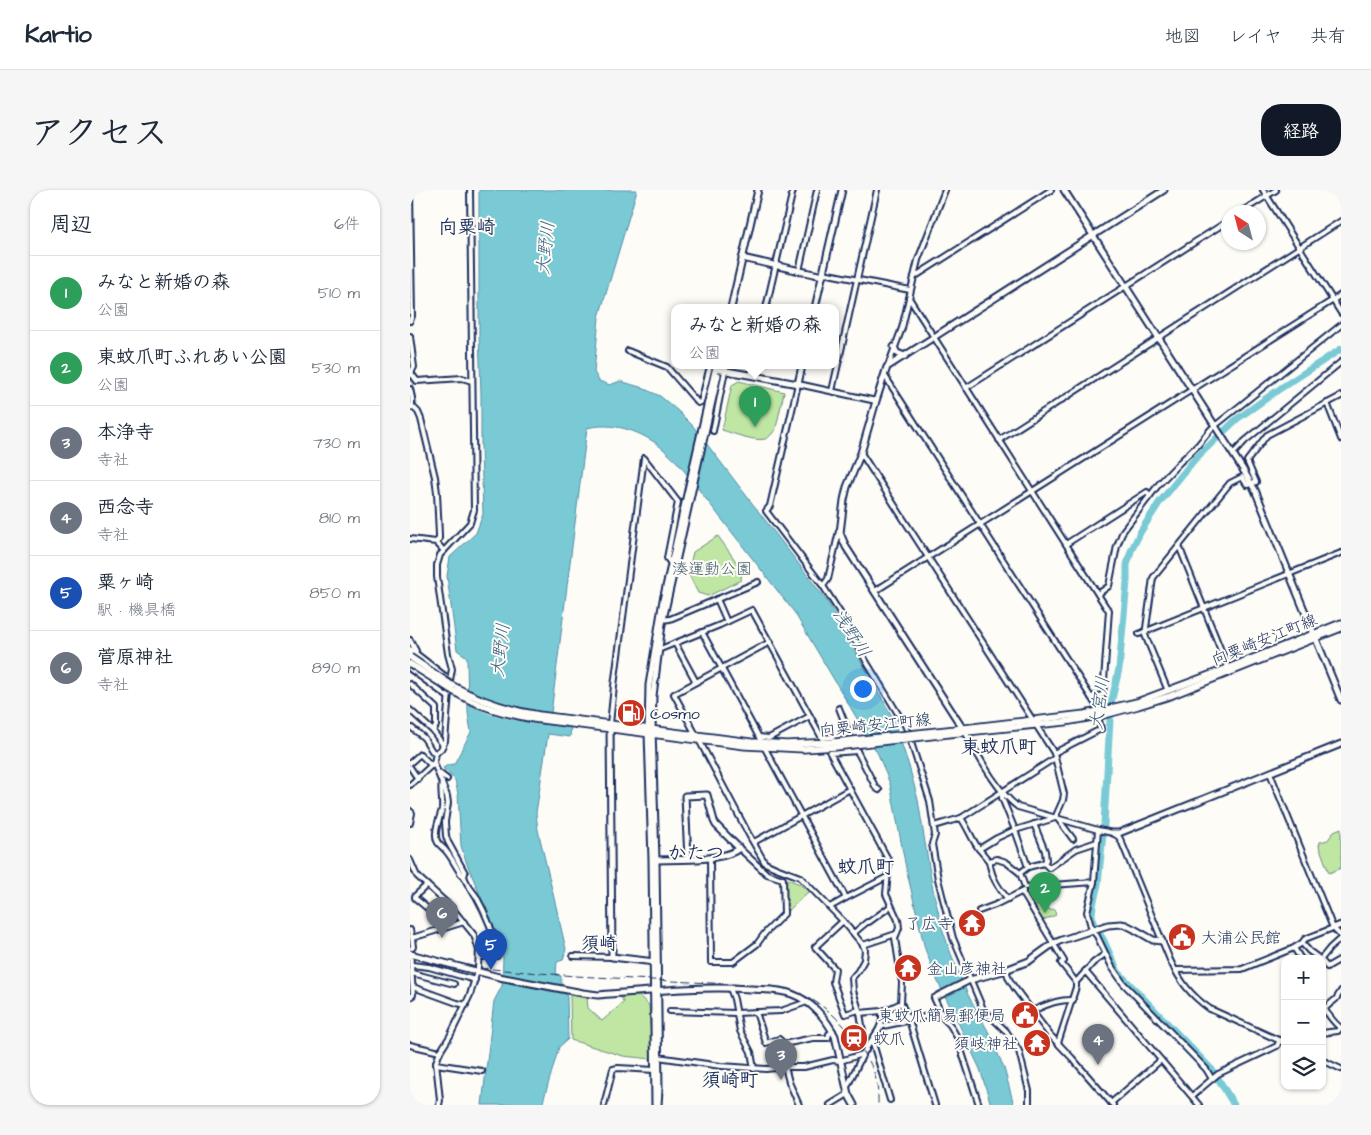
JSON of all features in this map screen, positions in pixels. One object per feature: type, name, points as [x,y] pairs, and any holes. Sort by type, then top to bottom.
[{"type":"main road","name":"向粟崎安江町線","points":[[410,666],[482,700],[519,712],[697,738],[835,745],[1102,715],[1179,693],[1315,636],[1341,623]]},
{"type":"main road","name":"向粟崎安江町線","points":[[1138,704],[1228,668],[1341,628]]},
{"type":"main road","name":"向粟崎安江町線","points":[[412,654],[432,675]]},
{"type":"street","points":[[410,190],[412,316],[410,320]]},
{"type":"street","points":[[410,785],[433,765],[436,753],[445,742],[452,669],[448,654],[437,565],[440,555],[470,523],[474,510],[470,190]]},
{"type":"street","points":[[732,304],[758,190]]},
{"type":"street","points":[[767,304],[793,190]]},
{"type":"street","points":[[799,271],[818,190]]},
{"type":"street","points":[[816,304],[842,190]]},
{"type":"street","points":[[839,358],[877,190]]},
{"type":"street","points":[[945,190],[918,260],[902,328],[887,367],[861,453],[847,487],[840,533],[1002,792],[1018,807],[1098,830],[1119,833],[1341,744]]},
{"type":"street","points":[[914,277],[1051,190]]},
{"type":"street","points":[[1064,190],[1252,484],[1341,700]]},
{"type":"street","points":[[887,367],[1164,190]]},
{"type":"street","points":[[1263,190],[1341,312]]},
{"type":"street","points":[[1252,205],[1276,190]]},
{"type":"street","points":[[999,440],[1341,221]]},
{"type":"street","points":[[966,388],[1221,225]]},
{"type":"street","points":[[742,258],[799,271],[856,279],[910,290]]},
{"type":"street","points":[[875,591],[1341,295]]},
{"type":"street","points":[[909,298],[1109,610],[1103,694],[1091,697]]},
{"type":"street","points":[[1098,594],[1109,586],[1116,546],[1123,531],[1180,462],[1216,427],[1341,325]]},
{"type":"street","points":[[410,336],[414,367],[410,375],[417,381],[462,378],[472,381]]},
{"type":"street","points":[[894,347],[897,353],[906,356]]},
{"type":"street","points":[[628,351],[667,367],[698,403],[701,402],[709,369]]},
{"type":"street","points":[[1233,453],[1341,362]]},
{"type":"street","points":[[713,431],[720,369]]},
{"type":"street","points":[[661,620],[702,434],[720,369]]},
{"type":"street","points":[[724,369],[832,390],[876,401]]},
{"type":"street","points":[[751,375],[752,369]]},
{"type":"street","points":[[801,369],[770,506],[766,511],[823,586],[906,727],[930,801],[935,835],[932,844],[938,879],[953,938],[982,1009],[1006,1032],[1019,1051],[1029,1091],[1029,1105]]},
{"type":"street","points":[[832,390],[837,369]]},
{"type":"street","points":[[885,376],[1096,705]]},
{"type":"street","points":[[410,389],[412,407],[418,412],[437,493],[439,534],[436,542]]},
{"type":"street","points":[[1252,484],[1256,482],[1247,461],[1268,435],[1341,396]]},
{"type":"street","points":[[1327,403],[1341,439]]},
{"type":"street","points":[[861,453],[1054,753],[1064,794],[1056,818]]},
{"type":"street","points":[[612,957],[610,726],[644,458],[678,502],[667,558],[670,564]]},
{"type":"street","points":[[1168,691],[1145,635],[1153,578],[1230,483],[1242,477],[1248,485],[1252,484]]},
{"type":"street","points":[[656,1105],[654,860],[649,685],[670,564],[690,486]]},
{"type":"street","points":[[1066,544],[1147,492],[1150,496]]},
{"type":"street","points":[[823,586],[828,580],[841,524]]},
{"type":"street","points":[[410,539],[436,542],[444,551]]},
{"type":"street","points":[[1179,546],[1228,668]]},
{"type":"street","points":[[1139,634],[1341,553]]},
{"type":"street","points":[[661,620],[670,620],[758,582]]},
{"type":"street","points":[[717,599],[727,622]]},
{"type":"street","points":[[656,650],[752,610],[822,738],[849,735]]},
{"type":"street","points":[[702,632],[846,898]]},
{"type":"street","points":[[410,640],[412,654],[450,680]]},
{"type":"street","points":[[770,642],[674,694],[765,863],[800,877],[843,921],[863,945],[865,950],[864,960],[852,978],[852,983],[860,1011],[865,1051]]},
{"type":"street","points":[[675,643],[696,682]]},
{"type":"street","points":[[410,666],[448,697]]},
{"type":"street","points":[[410,684],[436,708],[436,726],[433,730]]},
{"type":"street","points":[[838,708],[849,735],[876,788],[879,790]]},
{"type":"street","points":[[410,710],[433,730],[443,745]]},
{"type":"street","points":[[1054,753],[1101,729],[1102,715]]},
{"type":"street","points":[[762,742],[810,716]]},
{"type":"street","points":[[411,728],[424,738],[432,751],[436,753]]},
{"type":"street","points":[[857,751],[830,753],[888,861],[886,894],[898,920],[899,928],[895,938],[902,982],[901,1003],[935,1105]]},
{"type":"street","points":[[410,763],[420,754],[433,765],[438,772],[447,796],[446,836],[465,874],[465,881],[475,896],[492,930],[498,953],[497,956],[479,957]]},
{"type":"street","points":[[934,826],[962,818],[1055,758]]},
{"type":"street","points":[[410,767],[418,779]]},
{"type":"street","points":[[438,772],[447,779]]},
{"type":"street","points":[[1270,773],[1333,928],[1341,937],[1325,955]]},
{"type":"street","points":[[442,782],[443,799],[436,828],[437,841],[464,876]]},
{"type":"street","points":[[754,842],[850,789]]},
{"type":"street","points":[[1002,792],[1002,798],[1028,867]]},
{"type":"street","points":[[688,858],[685,796],[707,795],[716,825],[767,874],[783,879],[784,914],[757,944],[733,962],[711,962],[710,858]]},
{"type":"street","points":[[410,811],[412,813],[410,823]]},
{"type":"street","points":[[962,818],[974,842],[989,861],[997,886],[1008,899]]},
{"type":"street","points":[[979,849],[1015,830],[1056,818]]},
{"type":"street","points":[[1056,818],[1073,839]]},
{"type":"street","points":[[1034,824],[1045,851],[1046,860],[1044,863]]},
{"type":"street","points":[[1098,830],[1094,882],[1086,912],[1092,930],[1097,936],[1112,967],[1124,983],[1213,1078]]},
{"type":"street","points":[[1111,833],[1119,837],[1122,843],[1175,970],[1189,991],[1206,1006],[1281,1040]]},
{"type":"street","points":[[1044,863],[1049,868],[1076,848],[1097,842]]},
{"type":"street","points":[[654,860],[710,858],[728,855],[739,848]]},
{"type":"street","points":[[989,861],[997,859],[1006,862],[1020,874],[1025,887]]},
{"type":"street","points":[[1020,874],[1028,867],[1044,863]]},
{"type":"street","points":[[411,864],[417,876],[452,908],[464,922],[474,935],[479,950],[477,971],[470,995],[440,1052],[436,1064],[440,1105]]},
{"type":"street","points":[[830,907],[887,877]]},
{"type":"street","points":[[1025,887],[1094,882]]},
{"type":"street","points":[[427,885],[415,898],[433,913]]},
{"type":"street","points":[[979,911],[1022,892],[1025,887]]},
{"type":"street","points":[[1022,892],[1064,961],[1061,962],[1076,982]]},
{"type":"street","points":[[852,932],[855,932],[891,906]]},
{"type":"street","points":[[843,921],[815,947],[835,969],[833,982],[845,1014],[860,1011],[882,1011],[901,1003]]},
{"type":"street","points":[[412,938],[464,922]]},
{"type":"street","points":[[979,1105],[957,1037],[939,1011],[934,998],[969,981],[1029,961],[1054,944],[1108,925],[1121,924],[1153,940],[1162,940]]},
{"type":"street","points":[[1175,970],[1242,969],[1294,948],[1305,939],[1341,925]]},
{"type":"street","points":[[410,930],[413,948],[410,950],[413,987],[410,997]]},
{"type":"street","points":[[863,945],[896,934]]},
{"type":"street","points":[[1302,943],[1314,955]]},
{"type":"street","points":[[1294,948],[1298,955]]},
{"type":"street","points":[[411,954],[499,977],[598,995],[685,988],[777,990],[793,994],[807,1002],[818,1012],[835,1036],[848,1094],[854,1105]]},
{"type":"street","points":[[1058,1043],[1076,982],[1093,963],[1106,954]]},
{"type":"street","points":[[1326,967],[1327,968],[1340,961],[1341,954]]},
{"type":"street","points":[[573,956],[612,957],[655,962]]},
{"type":"street","points":[[412,965],[429,967],[475,980]]},
{"type":"street","points":[[1006,970],[1014,987],[1050,1035],[1112,1104],[1161,1060]]},
{"type":"street","points":[[1085,971],[1199,1105]]},
{"type":"street","points":[[412,973],[454,984]]},
{"type":"street","points":[[413,987],[457,1004],[466,1005]]},
{"type":"street","points":[[730,988],[740,1031],[751,1052],[754,1069]]},
{"type":"street","points":[[1326,1006],[1336,999],[1341,991]]},
{"type":"street","points":[[1031,1010],[1051,1002],[1072,1000]]},
{"type":"street","points":[[670,1011],[737,1013],[781,1011],[807,1002]]},
{"type":"street","points":[[880,1029],[882,1011]]},
{"type":"street","points":[[847,1087],[865,1051],[883,1026],[908,1022],[939,1011]]},
{"type":"street","points":[[1326,1011],[1340,1028],[1338,1031],[1326,1032]]},
{"type":"street","points":[[756,1012],[766,1042],[779,1039],[784,1044],[813,1038],[828,1038],[832,1031]]},
{"type":"street","points":[[872,1040],[890,1100]]},
{"type":"street","points":[[1192,1096],[1218,1074],[1281,1043]]},
{"type":"street","points":[[410,1045],[440,1052]]},
{"type":"street","points":[[657,1057],[766,1070],[785,1066],[804,1067],[833,1060],[840,1061],[863,1054],[865,1051]]},
{"type":"street","points":[[656,1105],[655,1070],[657,1057]]},
{"type":"street","points":[[1326,1062],[1341,1068]]},
{"type":"street","points":[[436,1064],[482,1071]]},
{"type":"street","points":[[785,1066],[789,1082],[800,1105]]},
{"type":"street","points":[[604,1105],[613,1069],[655,1070]]},
{"type":"street","points":[[830,1105],[848,1094]]},
{"type":"green space","points":[[739,381],[784,392],[776,428],[765,439],[750,438],[722,430],[732,385]]},
{"type":"green space","name":"湊運動公園","points":[[718,536],[742,570],[741,580],[708,596],[698,593],[688,573],[693,552]]},
{"type":"green space","points":[[1341,828],[1341,868],[1329,873],[1319,846],[1320,842],[1328,840],[1334,831]]},
{"type":"green space","points":[[785,878],[800,884],[808,892],[786,913]]},
{"type":"green space","points":[[1044,904],[1050,910],[1054,909],[1056,915],[1043,920],[1040,919],[1032,906]]},
{"type":"green space","points":[[570,995],[587,998],[588,1008],[602,1021],[624,1002],[620,997],[639,996],[649,1005],[652,1059],[623,1056],[571,1040]]},
{"type":"water","name":"大野川","points":[[479,190],[637,190],[599,317],[594,372],[599,381],[610,385],[620,381],[640,387],[660,396],[678,411],[693,426],[827,601],[893,718],[918,800],[932,885],[942,928],[968,995],[988,1031],[1004,1068],[1014,1105],[991,1105],[980,1069],[938,982],[925,949],[906,868],[890,784],[878,754],[794,612],[678,463],[657,444],[633,431],[624,428],[596,426],[587,428],[551,713],[576,716],[571,725],[570,737],[548,734],[536,813],[538,830],[566,949],[563,960],[557,962],[556,975],[561,976],[561,983],[567,997],[568,1039],[559,1047],[542,1105],[482,1105],[494,1001],[502,986],[503,958],[494,928],[461,846],[458,794],[455,780],[443,768],[454,764],[471,732],[468,713],[467,657],[457,650],[447,576],[450,557],[476,533],[483,514],[479,333]]},
{"type":"pier","points":[[465,690],[480,697],[574,726],[573,728],[514,720],[490,714],[465,703]]},
{"type":"waterway","name":"大宮川","points":[[1234,1105],[1213,1071],[1118,972],[1103,939],[1093,923],[1092,914],[1098,884],[1104,824],[1110,720],[1112,699],[1119,669],[1127,565],[1131,551],[1141,531],[1159,503],[1194,460],[1237,419],[1341,349]]},
{"type":"waterway","points":[[410,378],[417,404],[415,406]]},
{"type":"waterway","points":[[416,734],[424,741]]},
{"type":"waterway","points":[[429,749],[433,756]]},
{"type":"railway","points":[[410,950],[480,968],[575,976],[782,988],[817,1003],[845,1027],[865,1054],[873,1069],[877,1085],[878,1105]]},
{"type":"place","name":"みなと新婚の森","points":[[755,427]]},
{"type":"place","name":"Cosmo","points":[[631,713]]},
{"type":"place","name":"東蚊爪町ふれあい公園","points":[[1045,913]]},
{"type":"place","name":"了広寺","points":[[972,923]]},
{"type":"place","name":"大浦公民館","points":[[1182,937]]},
{"type":"place","name":"菅原神社","points":[[442,938]]},
{"type":"place","name":"金山彦神社","points":[[908,968]]},
{"type":"place","name":"粟ヶ崎","points":[[491,970]]},
{"type":"place","name":"東蚊爪簡易郵便局","points":[[1025,1015]]},
{"type":"place","name":"蚊爪","points":[[854,1038]]},
{"type":"place","name":"須岐神社","points":[[1037,1043]]},
{"type":"place","name":"西念寺","points":[[1098,1065]]},
{"type":"place","name":"本浄寺","points":[[781,1080]]},
{"type":"district","name":"向粟崎","points":[[467,226]]},
{"type":"district","name":"東蚊爪町","points":[[999,746]]},
{"type":"district","name":"かたつ","points":[[696,852]]},
{"type":"district","name":"蚊爪町","points":[[866,866]]},
{"type":"district","name":"須崎","points":[[599,943]]},
{"type":"district","name":"須崎町","points":[[730,1079]]},
{"type":"water label","name":"浅野川","points":[[852,633]]}]
